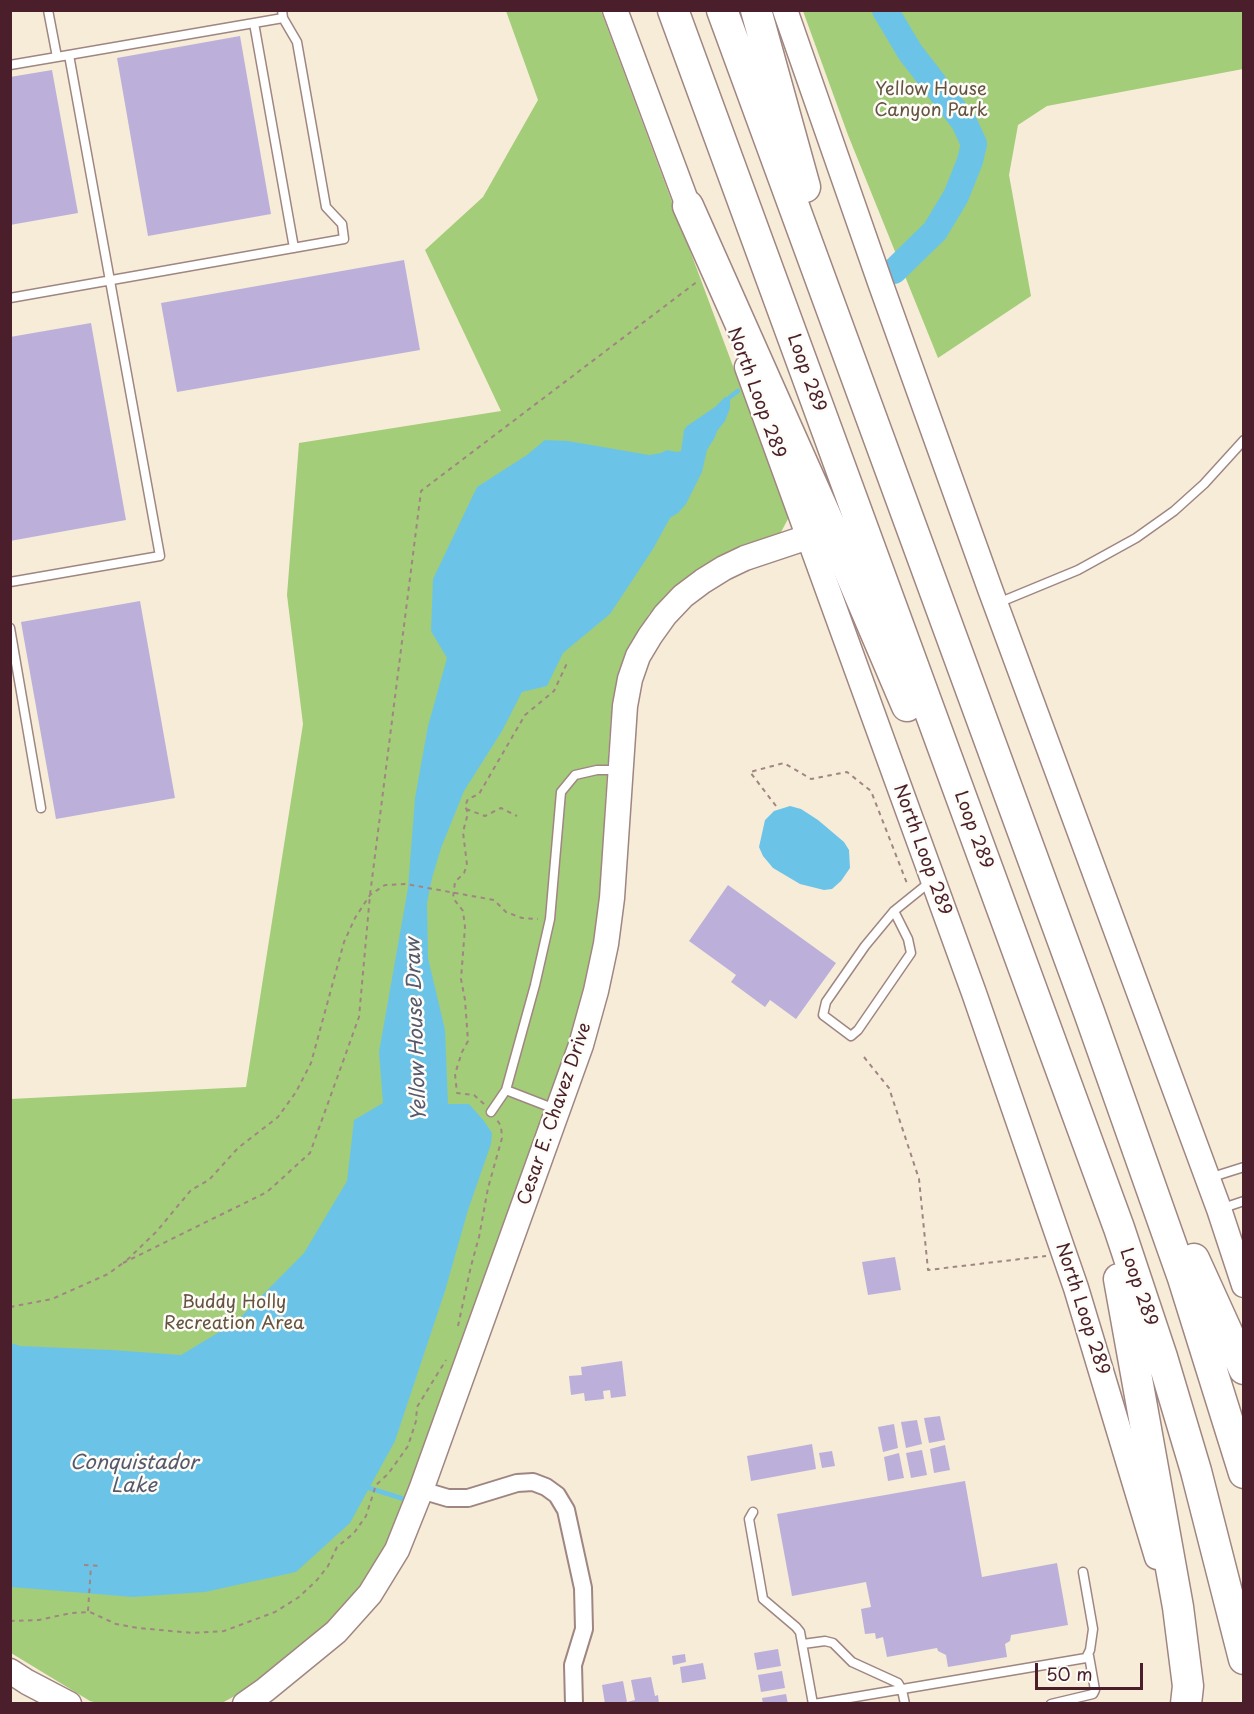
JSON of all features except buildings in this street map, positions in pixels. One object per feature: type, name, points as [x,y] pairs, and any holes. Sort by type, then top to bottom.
[{"type":"highway","name":"Loop 289","points":[[674,10],[1087,1142],[1162,1357],[1199,1482],[1244,1659]]},
{"type":"highway","points":[[722,10],[1089,1012],[1183,1278],[1244,1473]]},
{"type":"highway","points":[[756,10],[824,255],[842,338]]},
{"type":"highway","points":[[688,206],[871,620],[961,835],[977,879],[1006,922]]},
{"type":"highway","points":[[1089,1012],[1172,1209],[1244,1369]]},
{"type":"highway","points":[[1087,1142],[1095,1198],[1114,1253],[1121,1286],[1172,1572],[1187,1668],[1186,1704]]},
{"type":"main road","name":"North Loop 289","points":[[615,10],[975,993],[1076,1288],[1119,1425],[1159,1565],[1172,1635],[1181,1704]]},
{"type":"main road","points":[[785,10],[995,604],[1208,1178],[1244,1285]]},
{"type":"main road","name":"Cesar E. Chavez Drive","points":[[244,1704],[265,1690],[336,1632],[370,1594],[398,1550],[421,1490],[581,1045],[606,944],[612,898],[625,705],[630,679],[638,656],[665,615],[683,596],[724,568],[808,537]]},
{"type":"main road","points":[[10,1671],[27,1683],[69,1704]]},
{"type":"street","points":[[421,1490],[448,1498],[468,1498],[517,1483],[532,1482],[546,1486],[557,1495],[566,1510],[583,1588],[584,1629],[573,1665],[574,1704]]},
{"type":"lane","points":[[48,10],[57,57]]},
{"type":"lane","points":[[10,65],[254,23],[282,14],[297,42],[326,207],[342,224],[344,239],[10,298]]},
{"type":"lane","points":[[254,23],[294,248]]},
{"type":"lane","points":[[10,582],[160,556],[69,55]]},
{"type":"lane","points":[[995,604],[1078,570],[1136,538],[1174,511],[1204,484],[1244,440]]},
{"type":"lane","points":[[10,628],[41,808]]},
{"type":"lane","points":[[491,1112],[506,1090],[550,920],[561,792],[575,775],[597,770],[621,771]]},
{"type":"lane","points":[[894,911],[908,939],[910,953],[858,1030],[851,1036],[823,1015],[826,1002],[865,946],[894,911],[933,879]]},
{"type":"lane","points":[[506,1090],[558,1110]]},
{"type":"lane","points":[[1208,1178],[1244,1167]]},
{"type":"lane","points":[[1219,1209],[1244,1201]]},
{"type":"lane","points":[[753,1512],[749,1519],[764,1599],[796,1627],[803,1644],[814,1704],[1089,1656]]},
{"type":"lane","points":[[1051,1704],[1085,1700],[1094,1694],[1095,1690],[1089,1656],[1093,1629],[1083,1572]]},
{"type":"lane","points":[[803,1644],[825,1641],[833,1643],[852,1662],[898,1683],[905,1704]]},
{"type":"path","points":[[123,1263],[267,1192],[310,1153],[359,1017],[370,895],[421,491],[712,271]]},
{"type":"path","points":[[455,1336],[480,1237],[488,1188],[502,1138],[501,1126],[474,1095],[457,1093],[455,1074],[468,1041],[461,979],[465,927],[463,911],[453,898],[453,892],[455,882],[464,873],[467,865],[463,832],[468,813],[466,809],[468,799],[479,794],[525,715],[554,691],[568,661]]},
{"type":"path","points":[[776,806],[750,772],[784,762],[811,779],[847,772],[871,791],[912,897]]},
{"type":"path","points":[[466,809],[486,816],[501,808],[517,816]]},
{"type":"path","points":[[10,1307],[52,1299],[108,1274],[136,1253],[191,1190],[209,1180],[238,1148],[278,1117],[296,1092],[310,1063],[345,942],[355,918],[370,895],[385,885],[406,884],[494,900],[506,912],[522,918],[550,920]]},
{"type":"path","points":[[864,1057],[889,1088],[919,1179],[928,1270],[1046,1256]]},
{"type":"path","points":[[10,1621],[39,1620],[88,1612],[116,1624],[138,1628],[193,1633],[224,1631],[275,1612],[299,1598],[328,1566],[337,1547],[354,1533],[366,1516],[376,1485],[388,1474],[408,1446],[416,1421],[417,1407],[448,1355]]},
{"type":"path","points":[[84,1565],[100,1566]]},
{"type":"path","points":[[88,1612],[92,1566]]},
{"type":"green space","name":"Buddy Holly Recreation Area","points":[[506,11],[601,11],[789,517],[780,534],[695,572],[649,614],[618,677],[611,717],[603,867],[596,929],[582,1002],[567,1051],[406,1496],[387,1542],[354,1596],[311,1641],[258,1683],[222,1703],[98,1703],[90,1701],[11,1653],[11,1099],[246,1087],[303,724],[287,595],[299,443],[501,411],[425,250],[483,197],[538,100]]},
{"type":"green space","name":"Yellow House Canyon Park","points":[[803,11],[1243,11],[1243,69],[1047,106],[1018,125],[1009,175],[1031,296],[938,358],[848,135]]},
{"type":"water","name":"Conquistador Lake","points":[[725,397],[730,397],[730,408],[725,421],[707,450],[702,472],[686,504],[670,518],[653,549],[610,614],[563,653],[547,686],[522,692],[502,731],[464,791],[441,848],[427,903],[428,958],[445,1030],[448,1104],[469,1104],[492,1133],[491,1144],[395,1441],[350,1523],[296,1572],[205,1592],[133,1597],[11,1587],[11,1343],[20,1346],[181,1355],[236,1322],[304,1253],[347,1181],[354,1120],[383,1103],[379,1052],[408,888],[415,798],[428,726],[447,658],[431,631],[433,579],[477,487],[527,455],[545,440],[568,441],[649,455],[667,450],[681,451],[684,430],[687,426],[715,407]]},
{"type":"water","points":[[790,806],[801,809],[818,820],[844,842],[849,850],[850,868],[832,889],[824,890],[800,884],[773,868],[763,856],[759,847],[765,820],[774,811]]},
{"type":"waterway","name":"Yellow House Draw","points":[[885,10],[910,52],[964,122],[974,144],[956,196],[935,231],[894,271]]},
{"type":"waterway","name":"Yellow House Draw","points":[[730,397],[738,391]]},
{"type":"waterway","points":[[369,1488],[404,1499]]}]
